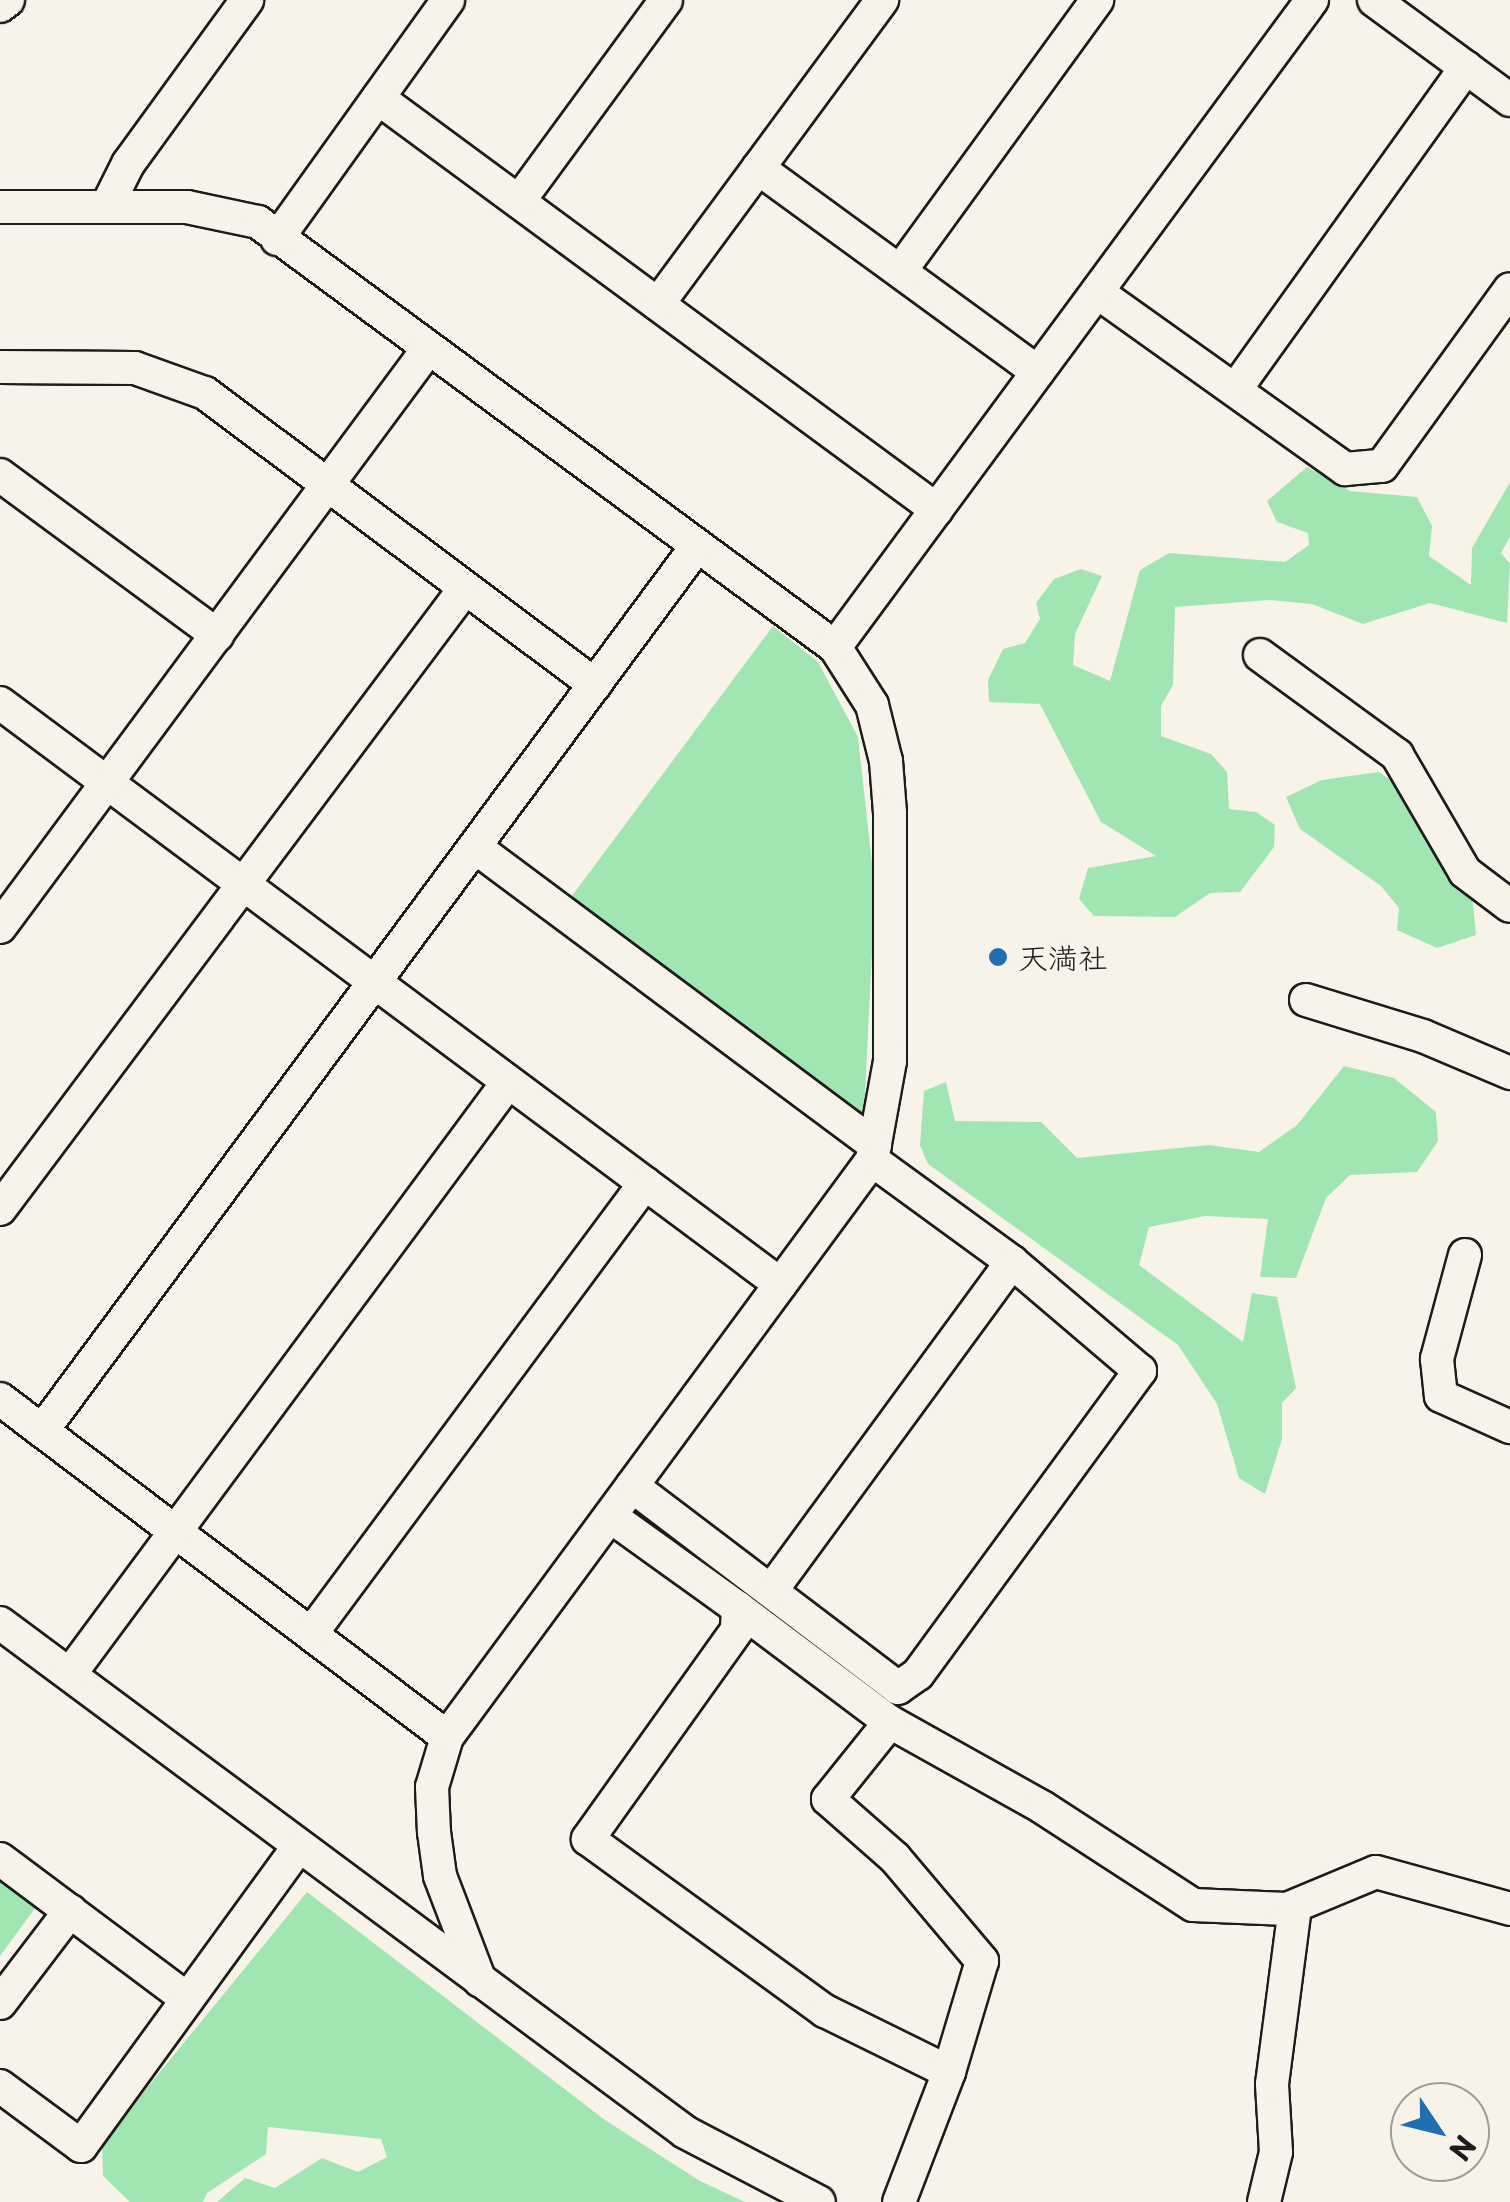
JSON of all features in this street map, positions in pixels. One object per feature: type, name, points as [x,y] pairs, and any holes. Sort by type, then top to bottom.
[{"type":"street","points":[[0,6],[8,0]]},
{"type":"street","points":[[108,204],[128,164],[247,0]]},
{"type":"street","points":[[278,239],[448,0]]},
{"type":"street","points":[[519,202],[666,0]]},
{"type":"street","points":[[658,304],[882,0]]},
{"type":"street","points":[[901,270],[1097,0]]},
{"type":"street","points":[[835,648],[1312,0]]},
{"type":"street","points":[[1374,0],[1510,100]]},
{"type":"street","points":[[1235,390],[1466,68]]},
{"type":"street","points":[[378,98],[936,510]]},
{"type":"street","points":[[758,168],[1038,372]]},
{"type":"street","points":[[0,207],[108,204],[230,212],[278,239],[835,648],[872,705],[886,761],[890,1060],[873,1152],[448,1736],[432,1787],[434,1832],[440,1876],[480,1981]]},
{"type":"street","points":[[1097,292],[1346,468],[1382,466],[1510,288]]},
{"type":"street","points":[[2,922],[428,350]]},
{"type":"street","points":[[0,367],[97,365],[166,378],[205,394],[463,591],[594,685]]},
{"type":"street","points":[[0,475],[217,634]]},
{"type":"street","points":[[42,1431],[697,546]]},
{"type":"street","points":[[0,1208],[463,591]]},
{"type":"street","points":[[1260,655],[1396,755],[1466,872],[1510,906]]},
{"type":"street","points":[[0,703],[780,1284]]},
{"type":"street","points":[[476,847],[873,1152],[1140,1370],[942,1642],[898,1688],[632,1486]]},
{"type":"street","points":[[1306,1000],[1423,1036],[1510,1073]]},
{"type":"street","points":[[70,1674],[508,1082]]},
{"type":"street","points":[[311,1634],[645,1183]]},
{"type":"street","points":[[1464,1254],[1437,1359],[1441,1396],[1510,1428]]},
{"type":"street","points":[[770,1591],[1012,1262]]},
{"type":"street","points":[[0,1399],[448,1736]]},
{"type":"street","points":[[610,1516],[890,1722],[1059,1817],[1193,1905],[1295,1906],[1345,1880],[1376,1872],[1510,1909]]},
{"type":"street","points":[[738,1608],[737,1630],[588,1839],[825,2012],[949,2072]]},
{"type":"street","points":[[0,1622],[685,2132],[819,2202]]},
{"type":"street","points":[[890,1722],[828,1799],[895,1858],[982,1962],[949,2072],[899,2202]]},
{"type":"street","points":[[0,2086],[80,2146],[299,1846]]},
{"type":"street","points":[[0,1859],[188,1999]]},
{"type":"street","points":[[1264,2202],[1276,2152],[1272,2084],[1295,1906]]},
{"type":"street","points":[[0,2003],[70,1911]]},
{"type":"green space","points":[[1307,467],[1350,491],[1417,497],[1432,526],[1429,556],[1471,585],[1472,548],[1510,482],[1510,537],[1501,553],[1510,564],[1507,623],[1430,603],[1363,624],[1312,604],[1270,600],[1175,607],[1173,685],[1161,706],[1161,736],[1211,754],[1227,772],[1229,809],[1256,812],[1275,825],[1274,847],[1240,892],[1210,893],[1175,917],[1094,916],[1079,899],[1088,868],[1156,856],[1101,822],[1040,704],[989,702],[988,680],[1003,649],[1025,643],[1040,619],[1036,603],[1054,579],[1081,569],[1102,576],[1075,634],[1073,665],[1110,681],[1140,570],[1169,553],[1285,562],[1309,545],[1308,533],[1277,522],[1267,501]]},
{"type":"green space","points":[[773,626],[818,662],[858,737],[875,891],[864,1113],[849,1115],[566,904]]},
{"type":"green space","points":[[1379,772],[1424,803],[1470,874],[1476,935],[1437,948],[1397,930],[1399,908],[1381,886],[1300,829],[1286,797],[1322,780]]},
{"type":"green space","points":[[1344,1066],[1394,1078],[1436,1112],[1438,1141],[1417,1172],[1350,1175],[1326,1198],[1296,1278],[1260,1277],[1268,1219],[1205,1216],[1149,1227],[1139,1265],[1243,1342],[1252,1293],[1277,1297],[1296,1388],[1282,1403],[1282,1439],[1265,1494],[1239,1478],[1217,1404],[1178,1345],[928,1164],[920,1145],[924,1091],[946,1082],[955,1121],[1041,1122],[1077,1158],[1209,1145],[1259,1152],[1297,1125]]},
{"type":"green space","points":[[0,1846],[52,1885],[0,1956]]},
{"type":"green space","points":[[307,1892],[605,2120],[700,2181],[745,2202],[217,2202],[245,2178],[275,2188],[322,2158],[358,2172],[387,2157],[381,2139],[268,2127],[266,2154],[207,2193],[203,2202],[130,2202],[103,2176],[102,2143]]},
{"type":"place","name":"天満社","points":[[998,957]]}]
